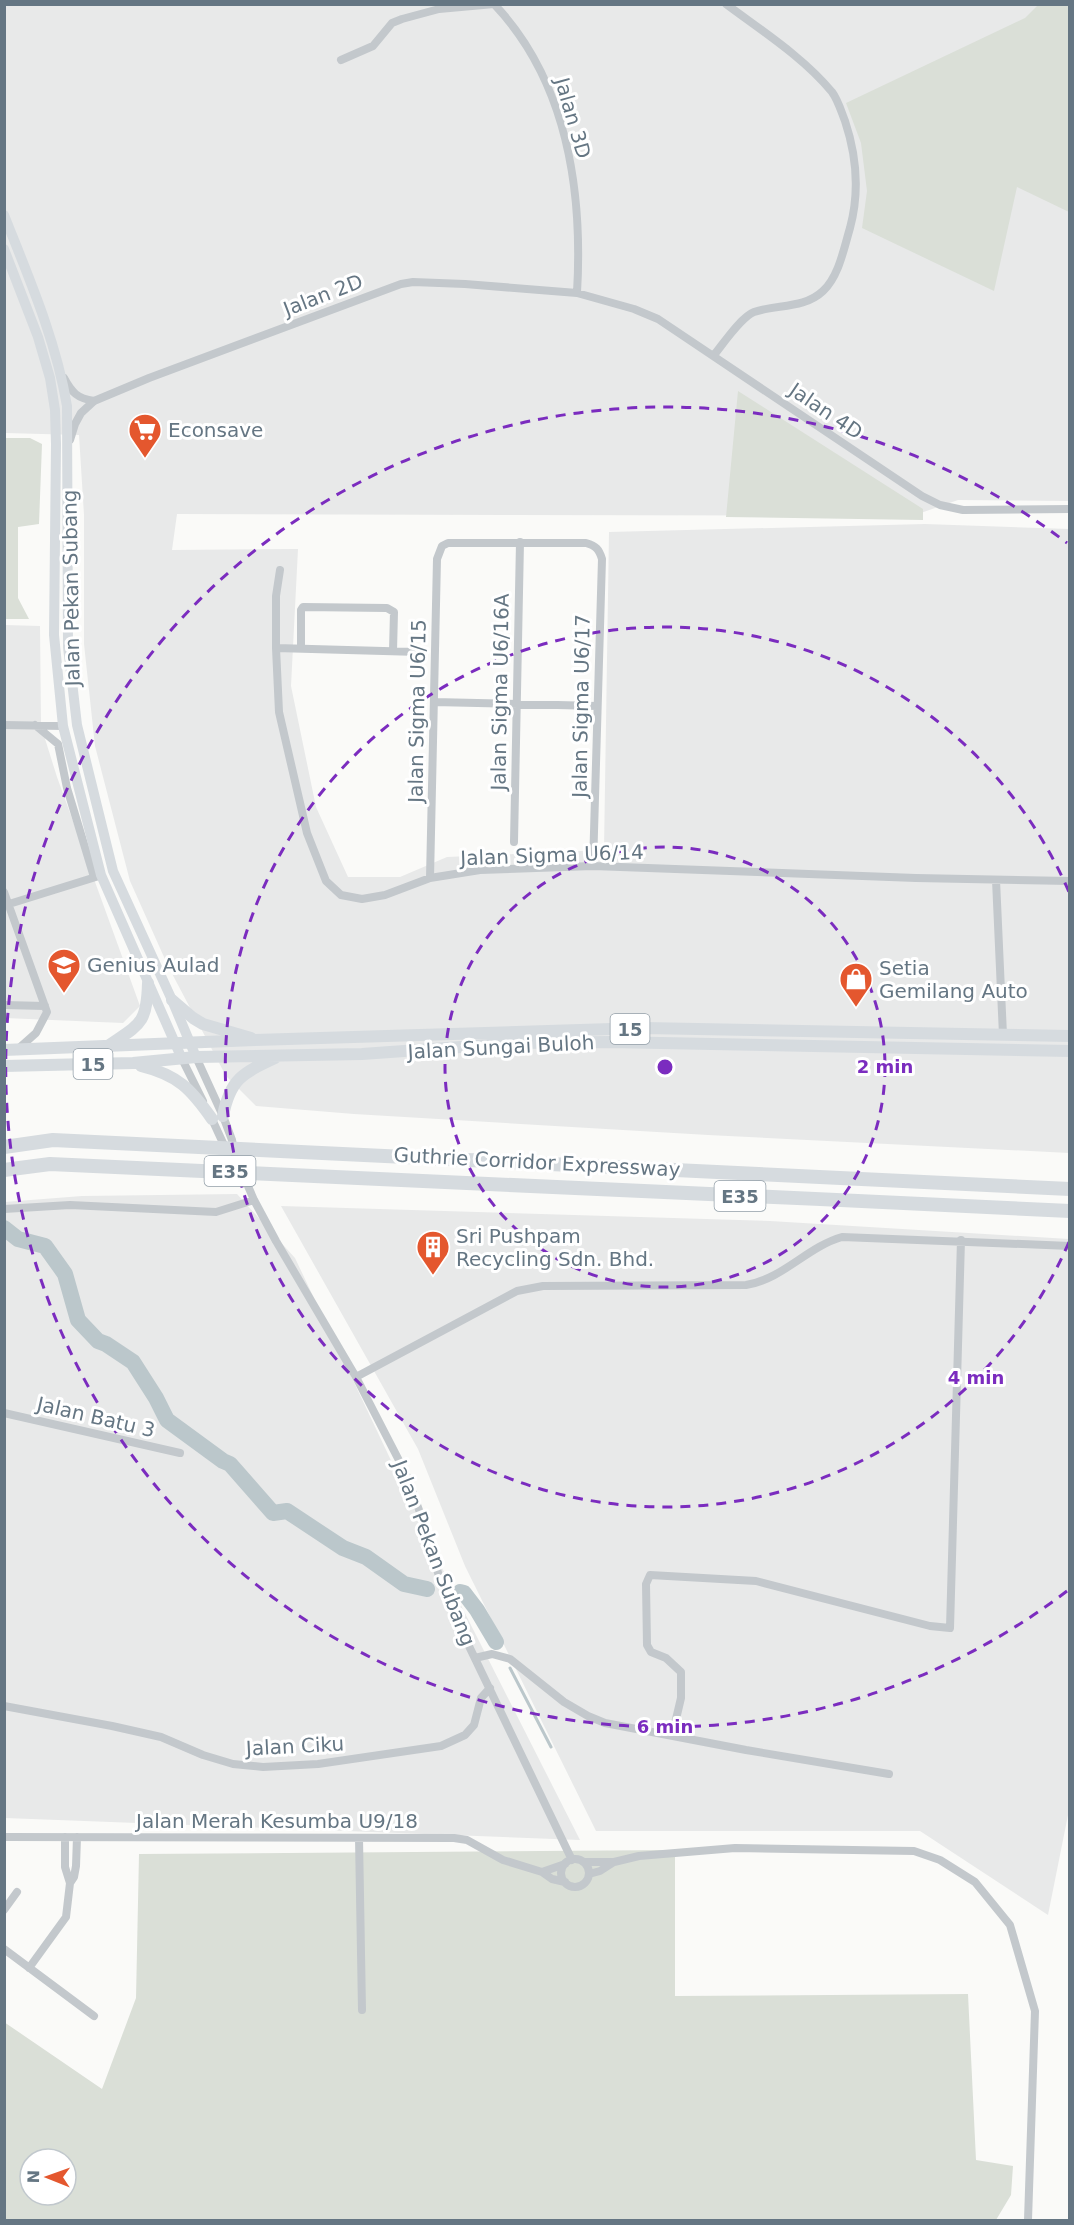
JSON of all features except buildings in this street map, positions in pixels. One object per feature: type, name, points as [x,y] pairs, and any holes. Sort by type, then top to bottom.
[{"type":"highway","points":[[107,1046],[137,1027],[147,1005],[148,982]]},
{"type":"highway","points":[[172,1000],[203,1024],[243,1034],[255,1040]]},
{"type":"highway","name":"Jalan Sungai Buloh","points":[[4,1050],[644,1028],[1070,1036]]},
{"type":"highway","name":"Jalan Sungai Buloh","points":[[4,1066],[133,1064],[196,1057],[395,1052],[518,1042],[1070,1051]]},
{"type":"highway","points":[[133,1064],[167,1074],[180,1081],[218,1117],[231,1088],[238,1079],[279,1056]]},
{"type":"highway","name":"Guthrie Corridor Expressway","points":[[4,1147],[53,1140],[1070,1189]]},
{"type":"highway","name":"Guthrie Corridor Expressway","points":[[4,1170],[50,1164],[410,1178],[546,1187],[1070,1211]]},
{"type":"main road","name":"Jalan Pekan Subang","points":[[4,215],[49,333],[62,373],[67,406],[68,647],[77,725],[113,872],[196,1057]]},
{"type":"main road","name":"Jalan Pekan Subang","points":[[4,249],[38,337],[50,378],[55,410],[54,635],[63,726],[98,876],[182,1059]]},
{"type":"street","points":[[341,60],[373,46],[392,23],[402,19],[439,9],[494,4]]},
{"type":"street","name":"Jalan 3D","points":[[494,4],[527,46],[543,73],[560,117],[570,156],[579,253],[576,293]]},
{"type":"street","points":[[714,355],[753,312],[793,305],[811,299],[824,290],[835,273],[845,246],[856,194],[854,154],[840,106],[833,93],[812,70],[726,4]]},
{"type":"street","name":"Jalan 2D","points":[[68,445],[81,413],[94,401],[149,378],[401,284],[465,284],[576,293]]},
{"type":"street","name":"Jalan 4D","points":[[576,293],[634,309],[658,319],[922,496],[940,505],[963,510],[1070,509]]},
{"type":"street","points":[[62,373],[72,392],[80,399],[94,401]]},
{"type":"street","name":"Jalan Sigma U6/15","points":[[430,878],[437,559],[442,546],[448,543],[520,542]]},
{"type":"street","name":"Jalan Sigma U6/17","points":[[520,542],[586,543],[596,547],[602,559],[593,866]]},
{"type":"street","name":"Jalan Sigma U6/16A","points":[[514,842],[520,542]]},
{"type":"street","name":"Jalan Sigma U6/14","points":[[280,570],[276,596],[279,712],[307,833],[326,881],[341,895],[362,899],[385,895],[430,878],[480,870],[593,866],[1070,881]]},
{"type":"street","points":[[301,648],[301,610],[303,607],[387,608],[394,612],[393,651]]},
{"type":"street","points":[[276,648],[418,652]]},
{"type":"street","points":[[434,702],[597,706]]},
{"type":"street","points":[[4,725],[63,726]]},
{"type":"street","points":[[9,904],[98,876],[68,788],[58,744],[35,725]]},
{"type":"street","points":[[996,880],[1002,1035]]},
{"type":"street","points":[[4,892],[9,904],[8,914],[47,1012],[36,1033],[18,1049]]},
{"type":"street","points":[[4,1005],[45,1006]]},
{"type":"street","points":[[196,1057],[218,1117]]},
{"type":"street","points":[[182,1059],[218,1117]]},
{"type":"street","name":"Jalan Pekan Subang","points":[[218,1117],[223,1143],[235,1156],[254,1200],[276,1241],[356,1377],[406,1474],[454,1615],[490,1688],[568,1862]]},
{"type":"street","points":[[4,1209],[70,1205],[216,1212],[254,1200]]},
{"type":"street","points":[[356,1377],[517,1291],[543,1286],[747,1285],[768,1280],[826,1243],[842,1237],[1070,1246]]},
{"type":"street","points":[[672,1736],[681,1698],[681,1672],[666,1658],[651,1652],[647,1645],[646,1584],[650,1575],[756,1581],[930,1626],[950,1628],[961,1240]]},
{"type":"street","name":"Jalan Batu 3","points":[[4,1413],[180,1453]]},
{"type":"street","points":[[475,1658],[492,1654],[510,1659],[564,1702],[597,1720],[672,1736],[889,1774]]},
{"type":"street","name":"Jalan Ciku","points":[[4,1706],[161,1737],[203,1755],[233,1764],[263,1767],[318,1764],[441,1746],[465,1735],[474,1725],[481,1698],[490,1688]]},
{"type":"street","name":"Jalan Merah Kesumba U9/18","points":[[4,1837],[460,1839],[467,1840],[503,1860],[565,1882]]},
{"type":"street","points":[[29,1968],[66,1917],[70,1882],[65,1867],[65,1837]]},
{"type":"street","points":[[70,1882],[74,1877],[76,1866],[77,1837]]},
{"type":"street","points":[[359,1838],[362,2010]]},
{"type":"street","points":[[542,1872],[568,1862],[614,1862],[639,1856],[735,1848],[914,1851],[940,1860],[975,1882],[1010,1925],[1035,2011],[1028,2220]]},
{"type":"street","points":[[568,1862],[562,1870],[562,1876],[565,1882],[576,1887],[587,1880],[589,1874],[584,1862]]},
{"type":"street","points":[[589,1874],[600,1871],[614,1862]]},
{"type":"street","points":[[4,1910],[17,1892]]},
{"type":"street","points":[[4,1949],[94,2016]]},
{"type":"shaded area","points":[[5,5],[1069,5],[1069,501],[958,500],[912,516],[177,514],[172,550],[298,549],[291,686],[316,807],[348,877],[400,877],[447,857],[604,850],[609,532],[925,524],[1069,529],[1069,1153],[708,1135],[256,1106],[226,1076],[168,966],[130,881],[95,746],[84,644],[84,515],[79,435],[5,433]]},
{"type":"shaded area","points":[[1038,5],[1069,5],[1069,212],[1017,187],[994,291],[862,228],[867,191],[861,143],[846,103],[1025,18]]},
{"type":"shaded area","points":[[738,391],[923,509],[923,520],[726,517]]},
{"type":"shaded area","points":[[5,438],[30,438],[42,444],[39,524],[18,527],[18,598],[29,619],[5,619]]},
{"type":"shaded area","points":[[5,625],[40,626],[41,726],[57,777],[140,1006],[123,1023],[5,1018]]},
{"type":"shaded area","points":[[237,1194],[295,1258],[443,1570],[580,1840],[5,1818],[5,1202],[82,1196]]},
{"type":"shaded area","points":[[281,1206],[770,1221],[1069,1239],[1070,1805],[1048,1915],[920,1831],[596,1831],[465,1566],[418,1449]]},
{"type":"shaded area","points":[[675,1850],[675,1996],[968,1994],[976,2160],[1013,2166],[1011,2195],[996,2220],[5,2220],[4,2022],[102,2089],[136,1998],[139,1854]]},
{"type":"waterway","points":[[4,1228],[18,1239],[45,1246],[65,1274],[78,1320],[98,1341],[133,1362],[167,1420],[230,1464],[273,1513],[287,1511],[343,1548],[366,1557],[404,1584],[427,1589]]},
{"type":"waterway","points":[[460,1592],[464,1593],[477,1610],[496,1642]]},
{"type":"waterway","points":[[510,1668],[551,1747]]},
{"type":"place","name":"Econsave","points":[[145,459]]},
{"type":"place","name":"Genius Aulad","points":[[64,994]]},
{"type":"place","name":"Setia Gemilang Auto","points":[[856,1008]]},
{"type":"place","name":"Sri Pushpam Recycling Sdn. Bhd.","points":[[433,1276]]}]
